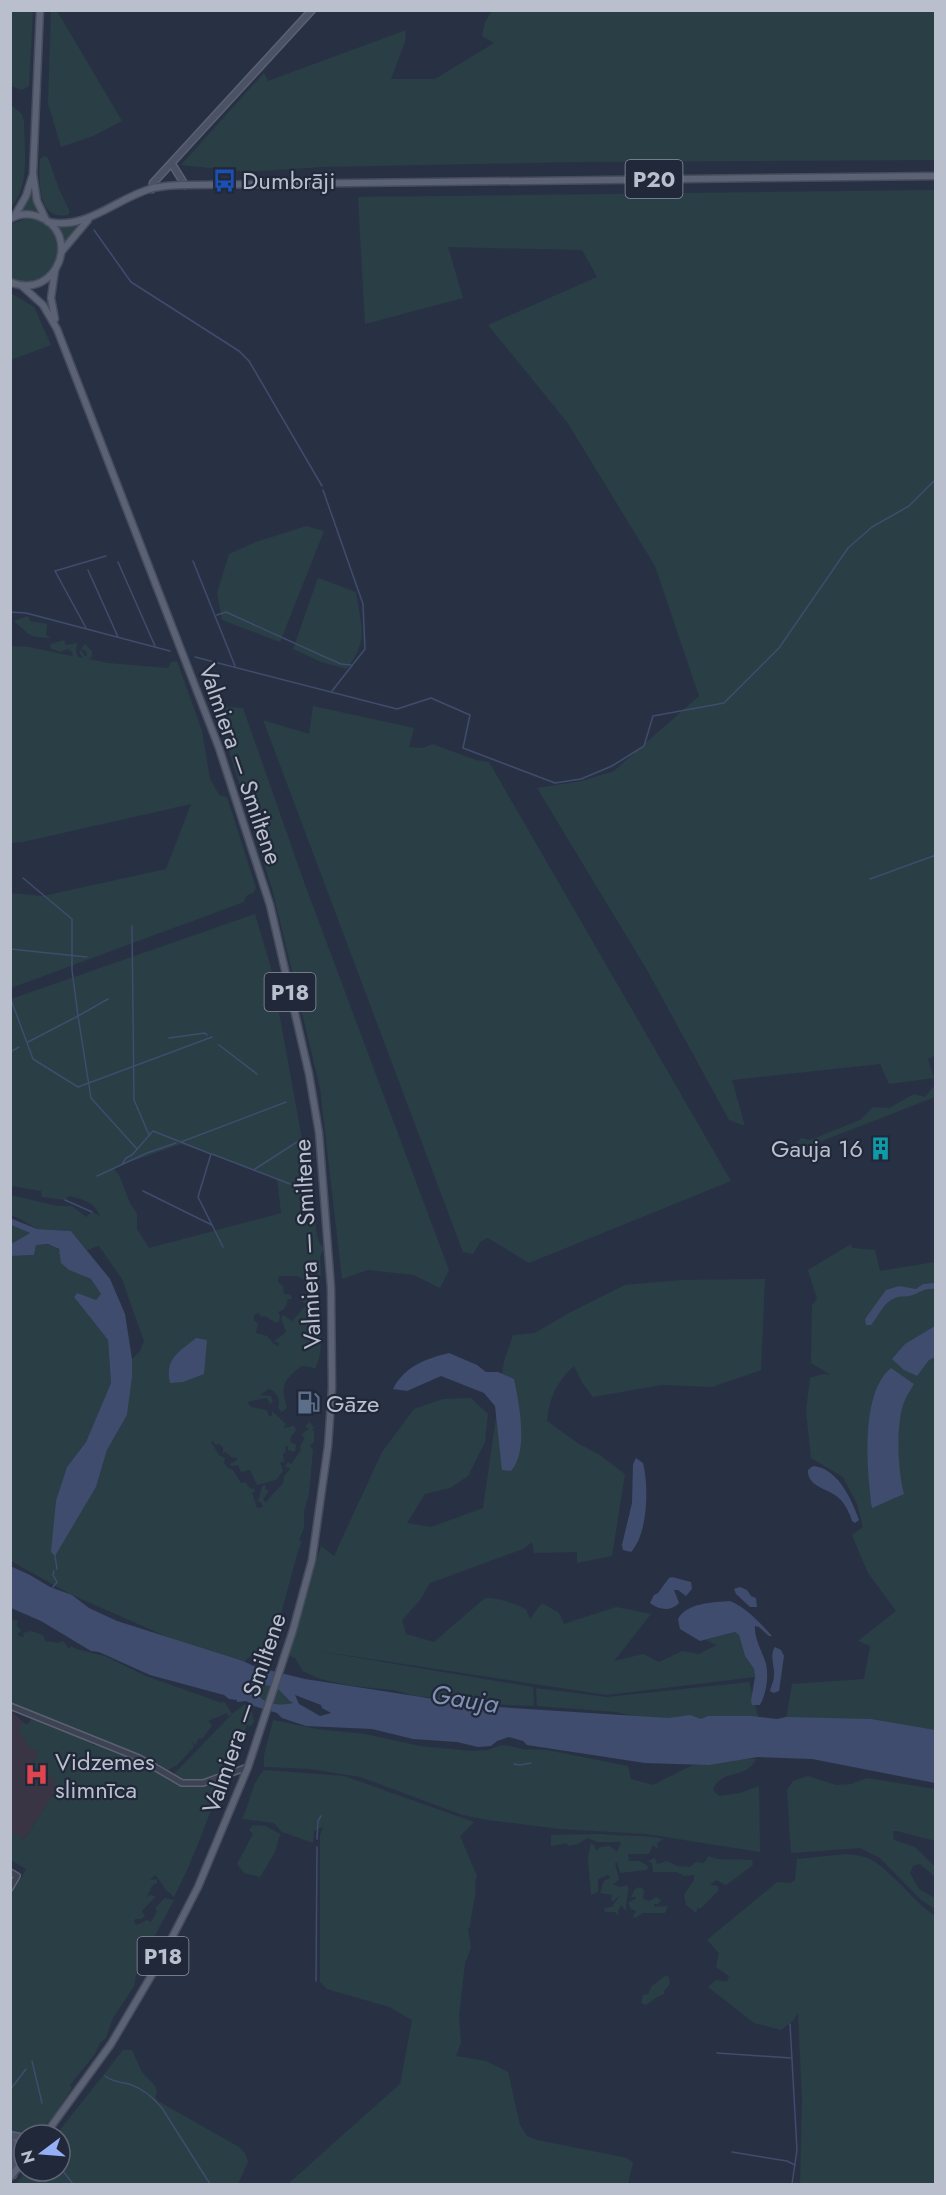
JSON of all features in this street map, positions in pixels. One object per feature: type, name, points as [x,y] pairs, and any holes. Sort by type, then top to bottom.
[{"type":"main road","points":[[40,10],[33,174],[37,201],[46,220],[58,233],[62,252]]},
{"type":"main road","points":[[152,189],[153,183],[312,10]]},
{"type":"main road","points":[[172,164],[185,185]]},
{"type":"main road","points":[[12,218],[26,196],[33,174]]},
{"type":"main road","name":"P20","points":[[46,220],[59,224],[88,219],[152,189],[185,185],[936,176]]},
{"type":"main road","points":[[12,218],[31,214],[46,220]]},
{"type":"main road","name":"P20","points":[[62,252],[88,219]]},
{"type":"main road","name":"P18","points":[[55,270],[62,252]]},
{"type":"main road","points":[[22,286],[38,284],[55,270]]},
{"type":"main road","name":"Valmiera — Smiltene","points":[[55,270],[51,298],[57,328]]},
{"type":"main road","name":"P18","points":[[10,282],[22,286]]},
{"type":"main road","name":"Valmiera — Smiltene","points":[[22,286],[43,304],[57,328],[227,770],[270,905],[309,1074],[319,1133],[331,1288],[332,1388],[328,1446],[317,1529],[305,1592],[260,1732],[248,1767],[198,1887],[160,1961],[111,2044],[54,2123]]},
{"type":"main road","points":[[10,2137],[15,2151],[11,2176]]},
{"type":"street","points":[[10,1706],[139,1758],[182,1783],[204,1783],[248,1767]]},
{"type":"street","points":[[10,1872],[17,1876],[10,1888]]},
{"type":"shaded area","points":[[11,10],[33,11],[29,86],[22,90],[11,86]]},
{"type":"shaded area","points":[[51,11],[57,11],[122,121],[93,136],[61,147],[48,103]]},
{"type":"shaded area","points":[[492,11],[935,11],[935,160],[576,162],[322,167],[247,172],[181,165],[264,73],[268,81],[406,30],[405,42],[391,79],[435,79],[494,43],[482,36],[485,22]]},
{"type":"shaded area","points":[[11,105],[22,114],[24,121],[25,166],[21,188],[11,207]]},
{"type":"shaded area","points":[[45,156],[48,158],[70,212],[68,215],[50,212],[45,206],[40,187],[40,159]]},
{"type":"shaded area","points":[[31,190],[38,210],[21,211],[20,210]]},
{"type":"shaded area","points":[[935,190],[936,1055],[928,1059],[934,1078],[889,1084],[880,1064],[732,1080],[745,1126],[729,1120],[647,970],[537,788],[582,781],[614,771],[699,696],[655,566],[567,422],[488,325],[597,277],[582,250],[448,247],[463,298],[365,324],[358,197]]},
{"type":"shaded area","points":[[26,219],[42,222],[52,231],[57,243],[56,257],[51,269],[41,278],[28,282],[11,278],[11,224]]},
{"type":"shaded area","points":[[81,223],[66,243],[60,227]]},
{"type":"shaded area","points":[[11,293],[34,307],[51,345],[11,360]]},
{"type":"shaded area","points":[[306,526],[324,531],[280,642],[222,620],[217,593],[229,554],[256,542]]},
{"type":"shaded area","points":[[318,578],[356,592],[362,632],[361,641],[347,669],[321,662],[293,649]]},
{"type":"shaded area","points":[[28,616],[30,621],[47,624],[46,635],[51,638],[30,635],[14,621]]},
{"type":"shaded area","points":[[64,640],[66,645],[77,643],[78,657],[83,658],[79,652],[81,650],[87,656],[86,651],[81,649],[85,644],[92,651],[89,659],[107,663],[168,668],[171,662],[177,661],[202,731],[210,779],[219,795],[227,797],[256,888],[253,893],[246,896],[244,902],[11,988],[11,893],[43,896],[166,869],[191,804],[11,843],[11,646],[29,647],[72,656],[73,653],[68,649],[60,652],[50,648],[51,644]]},
{"type":"shaded area","points":[[215,706],[243,708],[304,882],[449,1270],[440,1288],[414,1275],[368,1270],[342,1279],[320,1088],[273,892]]},
{"type":"shaded area","points":[[313,706],[414,728],[409,747],[423,748],[432,744],[476,760],[489,762],[731,1181],[529,1263],[488,1238],[481,1241],[473,1254],[463,1252],[263,720],[309,734]]},
{"type":"shaded area","points":[[255,914],[271,968],[315,1211],[317,1236],[324,1248],[320,1257],[321,1276],[319,1276],[317,1291],[306,1289],[304,1279],[296,1276],[279,1276],[278,1282],[283,1286],[284,1294],[291,1295],[292,1299],[286,1299],[288,1301],[284,1309],[278,1312],[279,1321],[276,1323],[258,1313],[254,1315],[254,1321],[258,1323],[256,1333],[267,1336],[279,1346],[279,1343],[274,1341],[286,1331],[281,1319],[283,1315],[292,1321],[307,1304],[300,1301],[302,1298],[300,1294],[304,1293],[306,1296],[308,1292],[314,1294],[321,1341],[319,1360],[315,1369],[301,1366],[290,1376],[284,1389],[287,1408],[282,1412],[278,1408],[278,1397],[269,1389],[260,1395],[271,1396],[273,1402],[270,1404],[267,1398],[247,1402],[251,1407],[266,1410],[269,1416],[272,1416],[272,1411],[286,1424],[283,1428],[294,1426],[296,1430],[290,1438],[291,1442],[296,1445],[295,1452],[288,1450],[286,1446],[285,1453],[283,1453],[284,1462],[280,1462],[283,1471],[276,1480],[257,1485],[250,1470],[241,1472],[238,1465],[231,1466],[230,1464],[237,1458],[231,1457],[226,1452],[223,1453],[223,1447],[211,1442],[219,1455],[225,1458],[224,1463],[233,1470],[241,1483],[245,1482],[251,1489],[254,1488],[255,1492],[252,1492],[257,1508],[263,1507],[261,1502],[258,1502],[262,1486],[266,1485],[265,1489],[269,1490],[263,1500],[266,1502],[283,1483],[284,1476],[290,1469],[285,1466],[288,1462],[291,1464],[301,1450],[300,1447],[305,1437],[302,1436],[309,1429],[305,1426],[310,1422],[314,1428],[312,1430],[314,1431],[314,1442],[310,1446],[313,1450],[309,1494],[304,1511],[304,1528],[299,1540],[302,1542],[276,1632],[272,1634],[270,1646],[265,1648],[263,1654],[255,1652],[243,1663],[172,1639],[70,1594],[11,1561],[11,1256],[34,1255],[36,1245],[50,1245],[58,1250],[69,1270],[91,1279],[101,1294],[96,1301],[77,1293],[74,1297],[108,1340],[111,1383],[86,1442],[67,1467],[55,1554],[96,1487],[107,1450],[127,1415],[132,1359],[140,1351],[144,1341],[122,1279],[99,1246],[87,1250],[71,1231],[37,1229],[11,1215],[11,1195],[57,1206],[72,1206],[86,1217],[92,1212],[100,1216],[95,1207],[82,1200],[67,1196],[65,1200],[42,1197],[41,1191],[11,1186],[11,999]],"holes":[[[181,1144],[277,1178],[281,1213],[149,1248],[137,1229],[137,1214],[119,1175],[113,1168]]]},
{"type":"shaded area","points":[[935,1087],[935,1097],[809,1146],[796,1143],[801,1138],[810,1140],[860,1120],[873,1107],[889,1108],[914,1094],[925,1097]]},
{"type":"shaded area","points":[[11,1225],[30,1233],[11,1244]]},
{"type":"shaded area","points":[[851,1244],[852,1248],[875,1250],[880,1271],[935,1262],[935,1735],[786,1720],[792,1684],[864,1679],[870,1646],[858,1641],[896,1611],[868,1573],[852,1535],[863,1527],[857,1504],[843,1477],[811,1458],[806,1411],[810,1378],[822,1374],[831,1375],[811,1363],[812,1305],[817,1299],[808,1270]]},
{"type":"shaded area","points":[[765,1279],[761,1370],[712,1387],[662,1385],[593,1397],[574,1366],[555,1390],[547,1421],[625,1474],[612,1556],[577,1563],[577,1552],[534,1553],[532,1542],[523,1549],[430,1583],[420,1600],[402,1620],[406,1634],[434,1642],[485,1598],[501,1600],[526,1609],[530,1619],[542,1603],[559,1613],[564,1624],[616,1607],[651,1614],[614,1661],[643,1654],[659,1662],[682,1651],[699,1654],[717,1645],[705,1640],[735,1632],[739,1635],[745,1656],[754,1669],[755,1677],[607,1695],[312,1650],[533,1687],[534,1706],[508,1705],[416,1696],[393,1690],[352,1686],[320,1679],[303,1671],[295,1658],[289,1656],[321,1546],[334,1556],[382,1452],[414,1409],[443,1399],[471,1398],[488,1414],[485,1442],[468,1476],[450,1488],[425,1494],[407,1523],[431,1527],[483,1508],[504,1361],[513,1335],[535,1333],[625,1285],[681,1280]]},
{"type":"shaded area","points":[[11,1620],[18,1620],[17,1626],[21,1630],[20,1633],[17,1632],[19,1636],[24,1637],[23,1633],[31,1631],[43,1635],[45,1641],[59,1643],[63,1641],[69,1649],[71,1646],[105,1656],[146,1676],[222,1703],[224,1701],[232,1714],[228,1716],[227,1713],[208,1721],[212,1725],[203,1738],[198,1739],[196,1745],[191,1742],[194,1745],[193,1748],[177,1765],[166,1771],[134,1753],[78,1733],[39,1716],[39,1713],[38,1715],[23,1708],[17,1708],[11,1705]]},
{"type":"shaded area","points":[[749,1682],[759,1720],[650,1719],[615,1712],[537,1706],[536,1688],[607,1697]]},
{"type":"shaded area","points":[[260,1686],[276,1688],[293,1703],[278,1704],[263,1700],[256,1692]]},
{"type":"shaded area","points":[[245,1704],[252,1712],[254,1722],[251,1726],[247,1725],[230,1771],[194,1782],[173,1775],[232,1714]]},
{"type":"shaded area","name":"Vidzemes slimnīca","points":[[11,1711],[68,1762],[57,1788],[26,1837],[11,1844]]},
{"type":"shaded area","points":[[33,1716],[70,1730],[79,1738],[87,1739],[94,1746],[98,1743],[134,1756],[177,1783],[204,1785],[224,1779],[174,1897],[155,1875],[150,1880],[157,1879],[157,1883],[152,1886],[146,1898],[149,1895],[156,1896],[142,1911],[145,1916],[135,1919],[134,1922],[137,1925],[147,1920],[151,1922],[157,1911],[155,1908],[165,1898],[174,1900],[147,1950],[141,1951],[134,1986],[113,2018],[106,2038],[70,2085],[72,2088],[47,2123],[12,2123],[12,2130],[10,1892],[26,1869],[11,1860],[11,1834],[16,1834],[23,1839],[26,1837],[57,1788],[55,1783],[57,1779],[54,1783],[52,1774],[47,1780],[39,1780],[37,1774],[30,1786],[24,1783],[32,1768],[32,1762],[37,1758],[38,1750],[30,1749],[24,1737],[19,1734],[22,1723],[28,1724]]},
{"type":"shaded area","points":[[273,1720],[317,1729],[365,1734],[420,1746],[472,1751],[488,1750],[501,1745],[547,1750],[628,1766],[631,1779],[653,1785],[693,1765],[756,1759],[746,1770],[721,1779],[713,1790],[719,1796],[740,1793],[759,1786],[760,1852],[646,1834],[560,1829],[487,1820],[463,1815],[360,1777],[311,1769],[264,1767],[264,1755]]},
{"type":"shaded area","points":[[264,1770],[344,1776],[474,1822],[460,1836],[477,1876],[470,1927],[468,1928],[471,1948],[465,1963],[459,2017],[461,2043],[456,2056],[486,2061],[508,2072],[520,2125],[527,2136],[627,2158],[633,2163],[628,2184],[288,2184],[400,2084],[412,2020],[389,2007],[327,1989],[320,1982],[320,1835],[323,1827],[314,1831],[313,1843],[282,1832],[274,1823],[242,1819],[253,1787]]},
{"type":"shaded area","points":[[808,1776],[836,1785],[851,1784],[867,1778],[935,1789],[935,1841],[893,1831],[894,1840],[915,1847],[935,1867],[934,1876],[920,1864],[913,1866],[910,1873],[919,1889],[935,1898],[935,1909],[921,1900],[880,1858],[860,1848],[791,1853],[787,1790],[793,1781]]},
{"type":"shaded area","points":[[253,1825],[266,1826],[280,1834],[275,1852],[260,1877],[244,1873],[237,1864],[253,1834],[249,1830]]},
{"type":"shaded area","points":[[601,1834],[664,1839],[657,1843],[658,1849],[653,1845],[649,1854],[628,1854],[629,1861],[640,1861],[649,1867],[646,1870],[620,1873],[617,1862],[615,1863],[619,1880],[613,1884],[619,1887],[628,1885],[626,1911],[621,1905],[617,1915],[615,1912],[605,1912],[604,1908],[612,1907],[620,1895],[613,1901],[611,1900],[612,1895],[600,1893],[604,1881],[610,1878],[608,1875],[598,1879],[598,1892],[591,1895],[588,1858],[591,1843],[596,1851],[600,1847],[610,1846],[617,1852],[621,1842],[597,1842],[587,1838],[578,1844],[568,1846],[567,1843],[551,1846],[551,1835]]},
{"type":"shaded area","points":[[847,1854],[865,1857],[875,1862],[935,1916],[935,2184],[800,2184],[802,2100],[798,2013],[794,2020],[781,2030],[754,2023],[708,1987],[716,1980],[727,1982],[729,1976],[716,1967],[719,1953],[707,1940],[777,1882],[791,1883],[795,1880],[797,1859]]},
{"type":"shaded area","points":[[708,1856],[752,1860],[753,1865],[726,1885],[716,1880],[710,1885],[718,1886],[718,1891],[700,1909],[698,1907],[696,1913],[686,1905],[684,1895],[694,1880],[694,1875],[653,1872],[652,1863],[648,1861],[655,1858],[657,1864],[667,1861],[677,1866],[690,1867],[696,1862],[704,1863]]},
{"type":"shaded area","points":[[640,1887],[644,1890],[643,1899],[649,1901],[656,1897],[661,1900],[658,1904],[654,1904],[655,1907],[668,1906],[665,1913],[643,1913],[633,1917],[636,1911],[631,1909],[628,1902],[636,1899],[636,1897],[631,1897],[635,1889]]},
{"type":"shaded area","points":[[666,1975],[669,1977],[670,1984],[664,1994],[646,2005],[641,2003],[643,1995],[648,1994],[652,1986]]},
{"type":"shaded area","points":[[123,2050],[132,2050],[142,2072],[155,2086],[157,2092],[155,2097],[158,2101],[239,2147],[245,2153],[248,2162],[238,2184],[16,2184],[72,2183],[72,2123],[65,2123]]},
{"type":"water","points":[[10,1218],[37,1229],[71,1231],[110,1279],[125,1314],[132,1359],[127,1415],[107,1450],[96,1487],[55,1556],[51,1552],[56,1501],[67,1467],[86,1442],[111,1383],[108,1340],[74,1297],[77,1293],[96,1300],[101,1294],[91,1279],[69,1270],[61,1263],[59,1249],[48,1244],[36,1245],[34,1255],[11,1256],[11,1244],[30,1233],[11,1225]]},
{"type":"water","points":[[934,1283],[935,1289],[893,1299],[885,1305],[871,1325],[866,1325],[865,1319],[886,1290],[899,1286],[916,1289],[923,1284]]},
{"type":"water","points":[[935,1326],[935,1357],[929,1360],[917,1376],[904,1370],[892,1359],[905,1344]]},
{"type":"water","points":[[196,1338],[207,1340],[204,1374],[183,1382],[170,1383],[171,1362]]},
{"type":"water","points":[[449,1353],[477,1365],[486,1372],[498,1372],[514,1379],[520,1413],[521,1439],[517,1462],[511,1471],[502,1470],[495,1406],[484,1393],[441,1376],[407,1391],[393,1389],[403,1375],[416,1365]]},
{"type":"water","points":[[891,1368],[914,1384],[905,1400],[900,1420],[899,1460],[904,1494],[872,1508],[868,1474],[870,1413],[874,1395],[881,1380]]},
{"type":"water","points":[[636,1458],[643,1463],[645,1473],[646,1509],[641,1534],[631,1552],[623,1550],[622,1545],[632,1503],[633,1464]]},
{"type":"water","points":[[813,1466],[830,1472],[843,1486],[859,1520],[855,1523],[852,1521],[841,1500],[811,1481],[808,1470]]},
{"type":"water","points":[[10,1566],[50,1587],[72,1595],[89,1608],[117,1621],[256,1667],[305,1679],[434,1699],[441,1697],[467,1705],[668,1718],[690,1715],[701,1719],[708,1716],[752,1716],[777,1719],[786,1717],[871,1719],[935,1730],[935,1783],[812,1759],[758,1757],[709,1765],[645,1763],[527,1745],[523,1741],[509,1737],[491,1746],[478,1747],[457,1742],[413,1739],[372,1729],[306,1726],[282,1718],[277,1713],[246,1701],[237,1702],[224,1695],[150,1675],[99,1652],[91,1651],[41,1621],[11,1608]],"holes":[[[260,1686],[276,1688],[293,1703],[278,1704],[263,1700],[256,1692]],[[295,1695],[321,1705],[331,1713],[320,1716],[299,1704]]]},
{"type":"water","points":[[672,1577],[691,1582],[692,1589],[686,1596],[674,1590],[679,1603],[669,1609],[650,1603],[654,1595]]},
{"type":"water","points":[[740,1587],[756,1598],[757,1607],[750,1607],[736,1594],[734,1589]]},
{"type":"water","points":[[730,1601],[747,1611],[772,1636],[755,1626],[756,1638],[767,1669],[766,1688],[760,1705],[752,1705],[754,1669],[745,1656],[739,1635],[735,1632],[700,1641],[680,1629],[678,1619],[687,1610],[701,1604]]},
{"type":"water","points":[[775,1647],[781,1650],[784,1656],[779,1691],[774,1693],[770,1691],[774,1678],[772,1657]]},
{"type":"waterway","points":[[94,230],[131,282],[239,351],[249,361],[322,486]]},
{"type":"waterway","points":[[195,657],[397,709],[431,698],[470,715],[463,748],[555,783],[581,779],[612,766],[644,746],[653,716],[724,703],[779,648],[848,548],[872,527],[909,506],[936,479]]},
{"type":"waterway","points":[[323,490],[363,604],[365,649],[332,691]]},
{"type":"waterway","points":[[86,628],[55,571],[106,556]]},
{"type":"waterway","points":[[193,561],[235,666]]},
{"type":"waterway","points":[[118,562],[155,646]]},
{"type":"waterway","points":[[88,570],[118,637]]},
{"type":"waterway","points":[[10,612],[26,613],[170,651]]},
{"type":"waterway","points":[[217,615],[226,612],[341,664],[351,665]]},
{"type":"waterway","points":[[870,879],[936,855]]},
{"type":"waterway","points":[[23,878],[72,919],[72,970],[78,1016],[108,999]]},
{"type":"waterway","points":[[132,926],[134,1100],[149,1135]]},
{"type":"waterway","points":[[10,949],[87,957]]},
{"type":"waterway","points":[[10,997],[33,1059],[78,1087],[212,1037]]},
{"type":"waterway","points":[[28,1042],[78,1016],[91,1098],[137,1149]]},
{"type":"waterway","points":[[169,1038],[205,1033],[207,1035]]},
{"type":"waterway","points":[[219,1045],[257,1074]]},
{"type":"waterway","points":[[10,1052],[19,1047]]},
{"type":"waterway","points":[[181,1142],[286,1102]]},
{"type":"waterway","points":[[122,1164],[153,1131],[211,1154],[198,1197],[223,1247]]},
{"type":"waterway","points":[[255,1169],[297,1142]]},
{"type":"waterway","points":[[97,1176],[147,1153],[176,1143]]},
{"type":"waterway","points":[[212,1154],[298,1187]]},
{"type":"waterway","points":[[143,1191],[212,1225]]},
{"type":"waterway","points":[[65,1200],[92,1212]]},
{"type":"waterway","points":[[55,1556],[57,1569]]},
{"type":"waterway","points":[[53,1587],[57,1582],[53,1575],[54,1571]]},
{"type":"waterway","points":[[514,1764],[531,1763]]},
{"type":"waterway","points":[[317,1839],[318,1821],[321,1816]]},
{"type":"waterway","points":[[316,1981],[317,1847]]},
{"type":"waterway","points":[[790,2024],[797,2150],[792,2184]]},
{"type":"waterway","points":[[717,2053],[791,2058]]},
{"type":"waterway","points":[[32,2061],[42,2103]]},
{"type":"waterway","points":[[10,2090],[26,2069]]},
{"type":"waterway","points":[[105,2076],[139,2088],[155,2100],[210,2184]]},
{"type":"waterway","points":[[732,2152],[787,2161],[795,2165]]},
{"type":"place","name":"Dumbrāji","points":[[224,180]]},
{"type":"place","name":"Gauja 16","points":[[881,1148]]},
{"type":"place","name":"Gāze","points":[[308,1403]]},
{"type":"place","name":"Vidzemes slimnīca","points":[[37,1775]]},
{"type":"water label","name":"Gauja","points":[[465,1699]]}]
